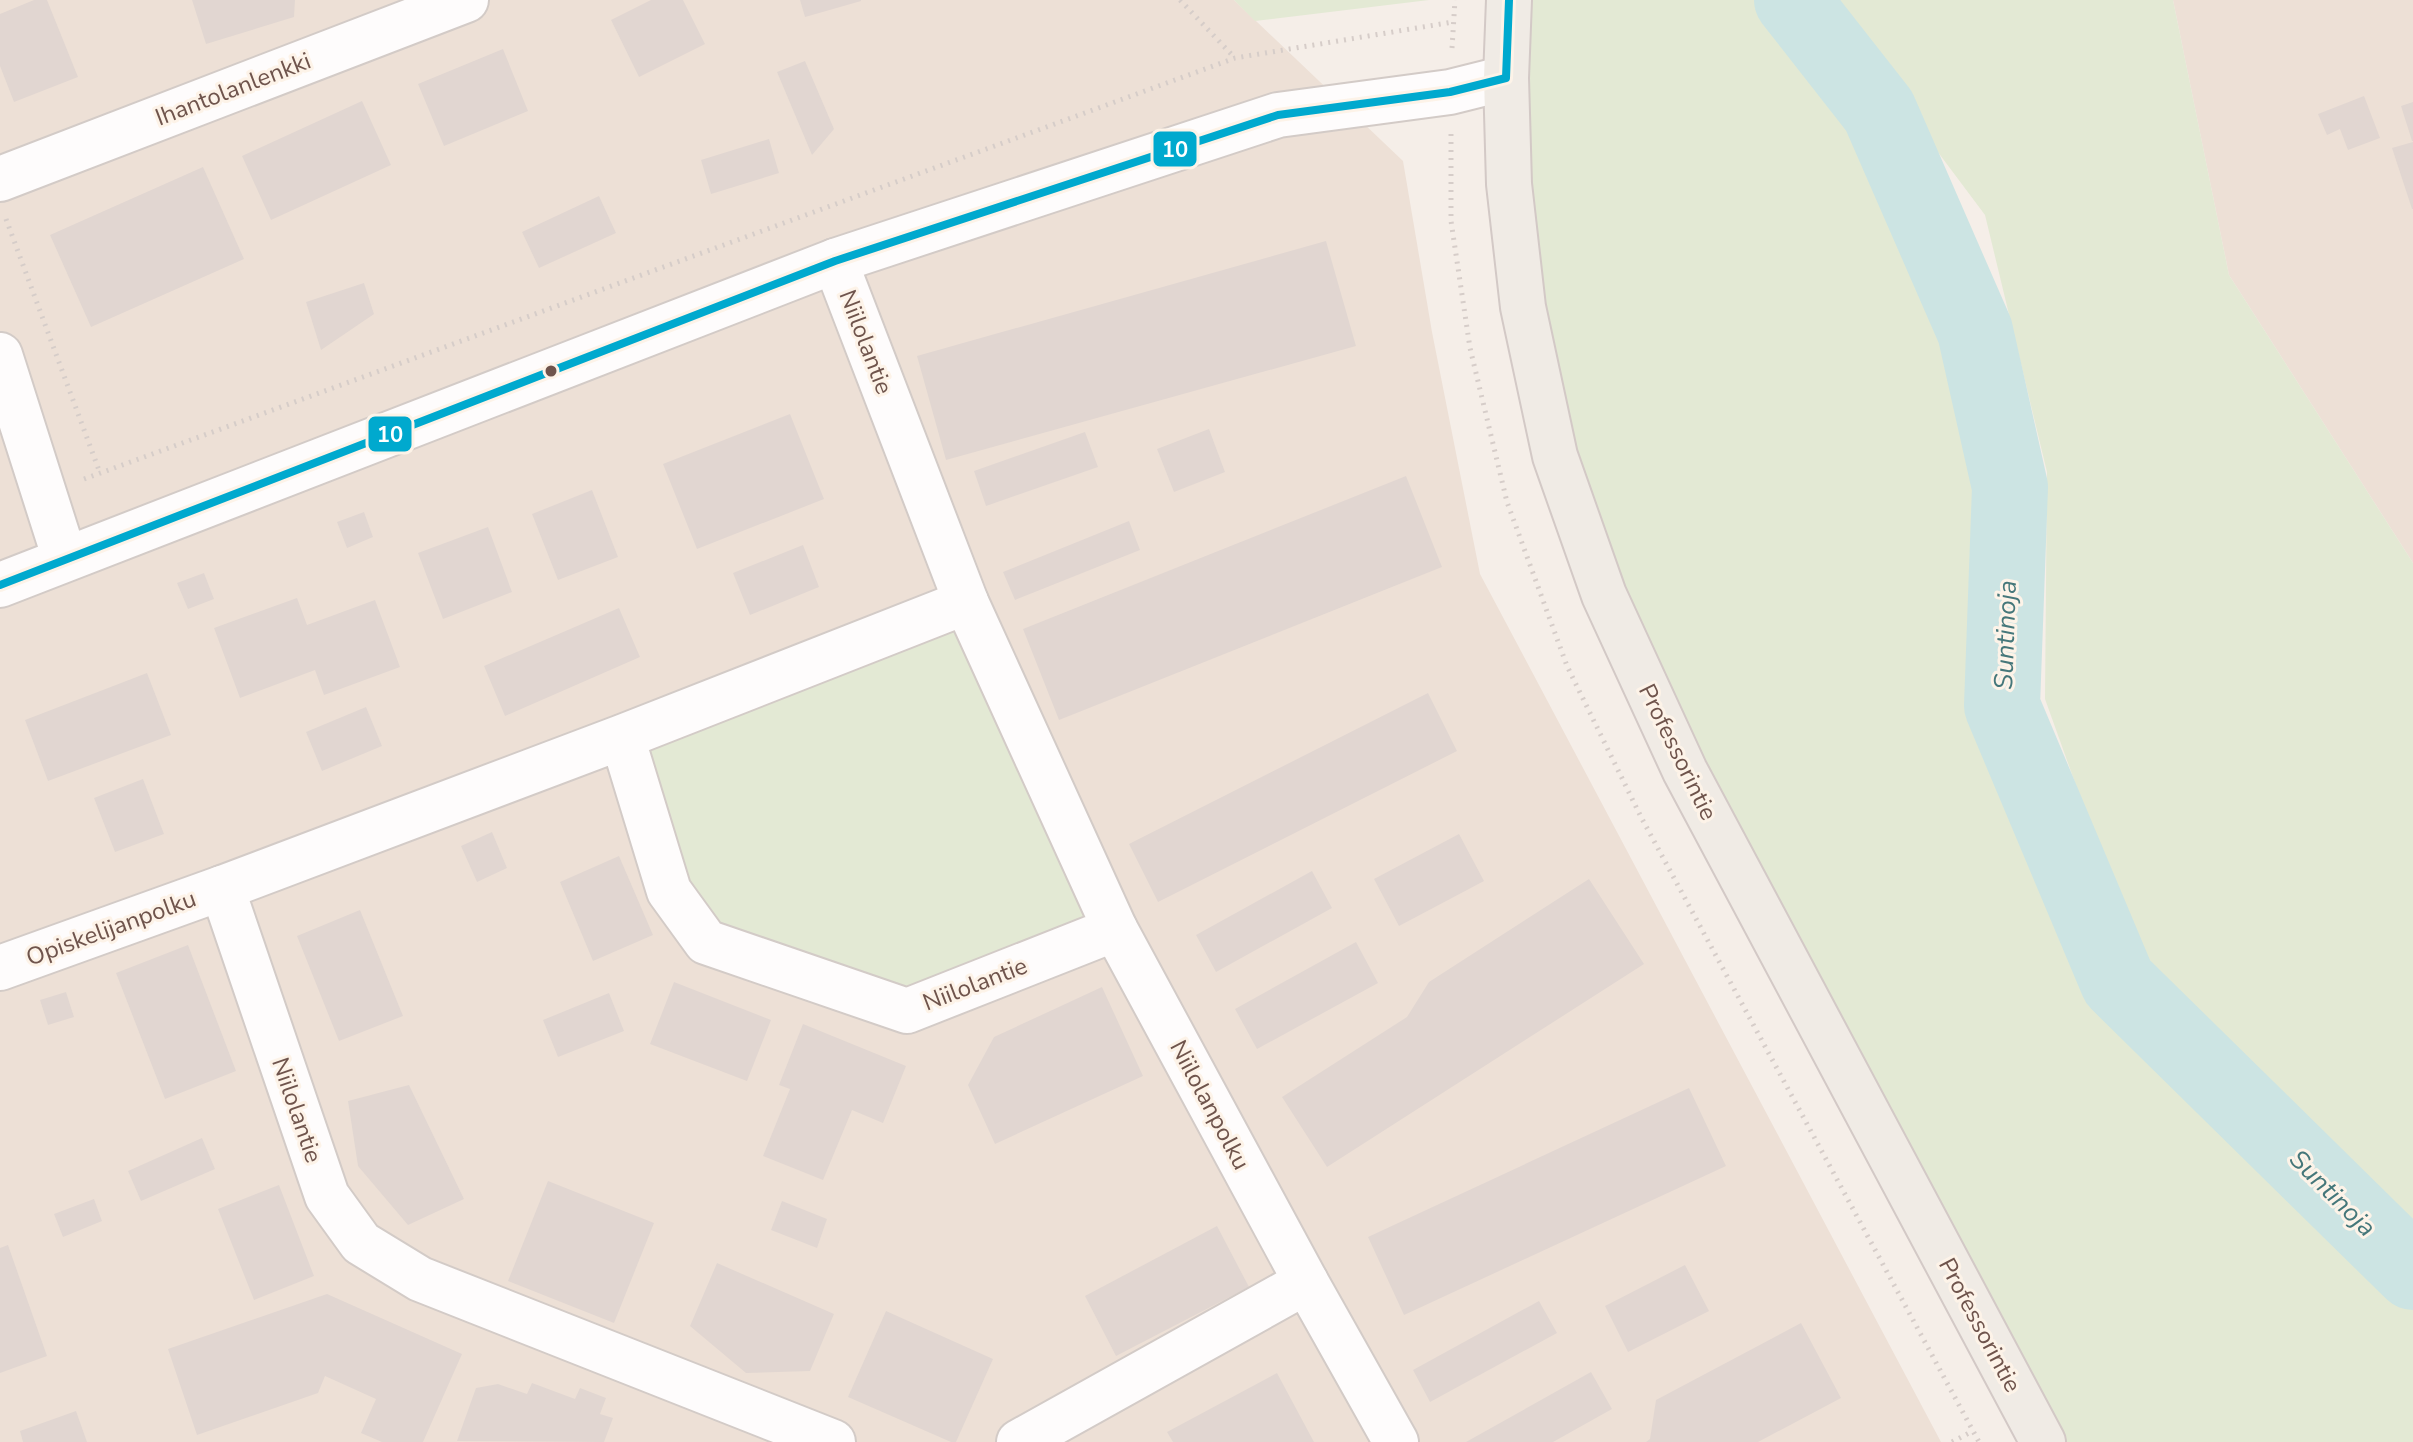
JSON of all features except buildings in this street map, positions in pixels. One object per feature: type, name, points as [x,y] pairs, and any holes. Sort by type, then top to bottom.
[{"type":"main road","name":"Professorintie","points":[[1509,0],[1506,78],[1509,184],[1523,307],[1555,456],[1604,595],[1685,771],[2043,1442]]},
{"type":"street","name":"Ihantolanlenkki","points":[[3,199],[466,0]]},
{"type":"street","points":[[0,585],[835,261],[1278,115],[1450,92],[1506,78]]},
{"type":"street","name":"Niilolantie","points":[[622,737],[669,891],[706,942],[907,1011],[1115,929],[966,602],[835,261]]},
{"type":"street","points":[[0,355],[65,559]]},
{"type":"street","points":[[222,888],[622,737],[966,602]]},
{"type":"street","name":"Niilolantie","points":[[222,888],[327,1196],[361,1243],[420,1279],[833,1442]]},
{"type":"street","name":"Opiskelijanpolku","points":[[0,968],[222,888]]},
{"type":"street","name":"Niilolanpolku","points":[[1115,929],[1306,1282]]},
{"type":"street","points":[[1019,1442],[1306,1282],[1396,1442]]},
{"type":"path","points":[[1180,0],[1235,58]]},
{"type":"path","points":[[44,493],[1235,58],[1453,22]]},
{"type":"path","points":[[3,199],[100,473]]},
{"type":"path","points":[[1952,1442],[1973,1431]]},
{"type":"shaded area","points":[[0,0],[1234,0],[1403,161],[1432,332],[1480,574],[1941,1442],[0,1442]]},
{"type":"shaded area","points":[[2173,0],[2413,0],[2413,563],[2229,275]]},
{"type":"green space","points":[[1234,0],[1429,0],[1255,21]]},
{"type":"green space","points":[[1509,0],[1771,0],[1879,111],[1975,331],[2010,487],[2002,706],[2118,982],[2413,1272],[2413,1442],[2043,1442],[1685,771],[1555,456]]},
{"type":"green space","points":[[1824,0],[2173,0],[2229,275],[2413,563],[2413,1242],[2139,961],[2045,699],[2047,472],[1985,215]]},
{"type":"green space","points":[[966,602],[1115,929],[907,1011],[706,942],[622,737]]},
{"type":"waterway","name":"Suntinoja","points":[[1792,0],[1879,111],[1975,331],[2010,487],[2002,706],[2118,982],[2413,1272]]},
{"type":"transit line","name":"10","points":[[0,585],[835,261],[1278,115],[1450,92],[1506,78],[1509,0]]}]
